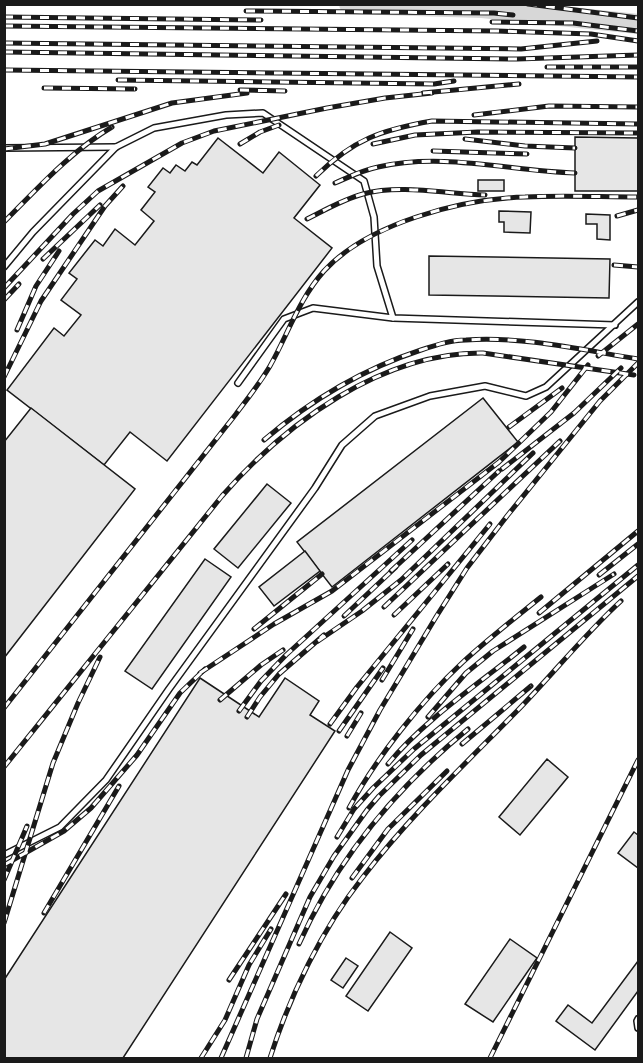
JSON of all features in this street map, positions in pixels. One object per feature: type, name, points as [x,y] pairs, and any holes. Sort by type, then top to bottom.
[{"type":"lane","points":[[4,267],[33,232],[116,147],[154,128],[226,115],[263,113],[364,181],[374,217],[377,266],[393,318]]},
{"type":"lane","points":[[4,148],[116,147]]},
{"type":"lane","points":[[4,855],[60,827],[106,780],[315,488],[342,445],[350,437],[375,416],[430,396],[485,386],[526,396],[546,387],[639,302]]},
{"type":"lane","points":[[238,383],[284,319],[313,308],[393,318],[615,325]]},
{"type":"lane","points":[[639,1019],[637,1022],[639,1028]]},
{"type":"building","points":[[575,137],[638,138],[638,191],[575,191]]},
{"type":"building","points":[[218,138],[263,173],[279,152],[320,185],[294,218],[332,248],[167,461],[130,432],[104,465],[7,390],[54,328],[64,336],[81,315],[61,300],[77,279],[69,273],[95,240],[103,246],[115,229],[135,245],[154,221],[141,210],[155,192],[148,187],[163,168],[170,173],[176,165],[185,171],[192,162],[197,165]]},
{"type":"building","points":[[478,180],[504,180],[504,191],[478,191]]},
{"type":"building","points":[[499,211],[531,212],[530,233],[504,232],[504,222],[499,222]]},
{"type":"building","points":[[586,214],[610,215],[610,240],[597,239],[597,224],[586,224]]},
{"type":"building","points":[[429,256],[610,259],[609,298],[429,295]]},
{"type":"building","points":[[483,398],[518,442],[332,587],[297,542]]},
{"type":"building","points":[[31,408],[135,489],[4,658],[4,442]]},
{"type":"building","points":[[267,484],[291,503],[238,568],[214,549]]},
{"type":"building","points":[[305,551],[320,571],[274,606],[259,587]]},
{"type":"building","points":[[205,559],[231,577],[152,689],[125,671]]},
{"type":"building","points":[[200,678],[259,717],[285,678],[319,701],[310,715],[335,731],[123,1058],[4,1058],[4,980]]},
{"type":"building","points":[[547,759],[568,777],[520,835],[499,817]]},
{"type":"building","points":[[634,832],[638,835],[638,868],[618,853]]},
{"type":"building","points":[[390,932],[412,948],[368,1011],[346,996]]},
{"type":"building","points":[[510,939],[537,958],[493,1022],[465,1004]]},
{"type":"building","points":[[346,958],[358,966],[343,988],[331,980]]},
{"type":"building","points":[[638,961],[638,991],[595,1050],[556,1021],[568,1005],[592,1023]]},
{"type":"waterway","points":[[349,4],[482,8],[638,24]]},
{"type":"railway","points":[[528,4],[638,18]]},
{"type":"railway","points":[[246,11],[513,15]]},
{"type":"railway","points":[[4,17],[261,20]]},
{"type":"railway","points":[[492,22],[573,23],[638,31]]},
{"type":"railway","points":[[4,26],[497,31],[591,34],[638,41]]},
{"type":"railway","points":[[4,43],[521,49],[597,41]]},
{"type":"railway","points":[[4,52],[517,59],[638,55]]},
{"type":"railway","points":[[547,67],[638,67]]},
{"type":"railway","points":[[4,70],[638,77]]},
{"type":"railway","points":[[118,80],[434,84],[454,81]]},
{"type":"railway","points":[[423,93],[519,84]]},
{"type":"railway","points":[[44,88],[135,89]]},
{"type":"railway","points":[[240,90],[285,91]]},
{"type":"railway","points":[[4,149],[45,144],[172,103],[247,93]]},
{"type":"railway","points":[[4,288],[73,214],[98,191],[182,143],[214,131],[327,108],[432,93]]},
{"type":"railway","points":[[474,115],[549,106],[638,107]]},
{"type":"railway","points":[[316,176],[343,153],[369,138],[398,128],[432,121],[638,124]]},
{"type":"railway","points":[[240,144],[260,132],[279,125]]},
{"type":"railway","points":[[4,222],[82,147],[112,127]]},
{"type":"railway","points":[[373,144],[415,135],[478,132],[638,133]]},
{"type":"railway","points":[[465,139],[525,146],[575,148]]},
{"type":"railway","points":[[433,151],[527,154]]},
{"type":"railway","points":[[335,183],[372,168],[427,161],[575,173]]},
{"type":"railway","points":[[4,377],[41,301],[105,206],[123,186]]},
{"type":"railway","points":[[307,219],[349,199],[377,191],[408,190],[485,195]]},
{"type":"railway","points":[[4,708],[249,396],[270,366],[294,317],[315,282],[343,254],[365,239],[390,227],[417,217],[473,203],[539,196],[638,197]]},
{"type":"railway","points":[[43,259],[100,205]]},
{"type":"railway","points":[[617,216],[638,210]]},
{"type":"railway","points":[[17,330],[36,286],[59,251]]},
{"type":"railway","points":[[614,265],[638,267]]},
{"type":"railway","points":[[4,300],[19,284]]},
{"type":"railway","points":[[598,356],[638,324]]},
{"type":"railway","points":[[264,440],[319,399],[358,376],[432,346],[449,342],[509,340],[638,359]]},
{"type":"railway","points":[[4,767],[222,496],[276,443],[306,418],[339,397],[373,379],[409,365],[445,356],[483,353],[634,375]]},
{"type":"railway","points":[[221,1058],[348,770],[380,710],[467,568],[600,401],[638,363]]},
{"type":"railway","points":[[200,673],[274,624],[332,591],[499,462],[551,412],[588,365]]},
{"type":"railway","points":[[502,469],[574,413],[621,368]]},
{"type":"railway","points":[[509,427],[562,388]]},
{"type":"railway","points":[[384,607],[560,441]]},
{"type":"railway","points":[[318,641],[362,611],[401,580],[533,453]]},
{"type":"railway","points":[[391,571],[499,471]]},
{"type":"railway","points":[[330,724],[357,687],[490,524]]},
{"type":"railway","points":[[539,613],[638,531]]},
{"type":"railway","points":[[239,711],[261,681],[286,655],[412,540]]},
{"type":"railway","points":[[599,575],[638,544]]},
{"type":"railway","points":[[394,615],[448,564]]},
{"type":"railway","points":[[337,837],[354,809],[414,749],[638,565]]},
{"type":"railway","points":[[344,616],[396,567]]},
{"type":"railway","points":[[254,629],[322,574]]},
{"type":"railway","points":[[428,717],[466,673],[493,651],[614,574]]},
{"type":"railway","points":[[246,1058],[257,1019],[310,897],[334,856],[367,810],[421,755],[638,576]]},
{"type":"railway","points":[[349,808],[386,750],[431,694],[472,653],[541,597]]},
{"type":"railway","points":[[270,1058],[287,1010],[309,963],[334,918],[363,877],[418,812],[621,601]]},
{"type":"railway","points":[[382,680],[413,629]]},
{"type":"railway","points":[[247,717],[279,674],[324,635]]},
{"type":"railway","points":[[388,764],[435,717],[524,647]]},
{"type":"railway","points":[[220,700],[261,665],[283,650]]},
{"type":"railway","points":[[4,923],[53,763],[100,657]]},
{"type":"railway","points":[[339,731],[383,668]]},
{"type":"railway","points":[[4,865],[64,831],[91,808],[137,755],[180,693],[205,669]]},
{"type":"railway","points":[[462,744],[531,686]]},
{"type":"railway","points":[[347,736],[361,713]]},
{"type":"railway","points":[[299,944],[331,883],[371,827],[417,776],[468,729]]},
{"type":"railway","points":[[490,1058],[638,760]]},
{"type":"railway","points":[[352,878],[388,829],[447,771]]},
{"type":"railway","points":[[44,913],[119,786]]},
{"type":"railway","points":[[4,880],[27,826]]},
{"type":"railway","points":[[229,980],[286,894]]},
{"type":"railway","points":[[201,1058],[225,1020],[249,965],[271,929]]}]
